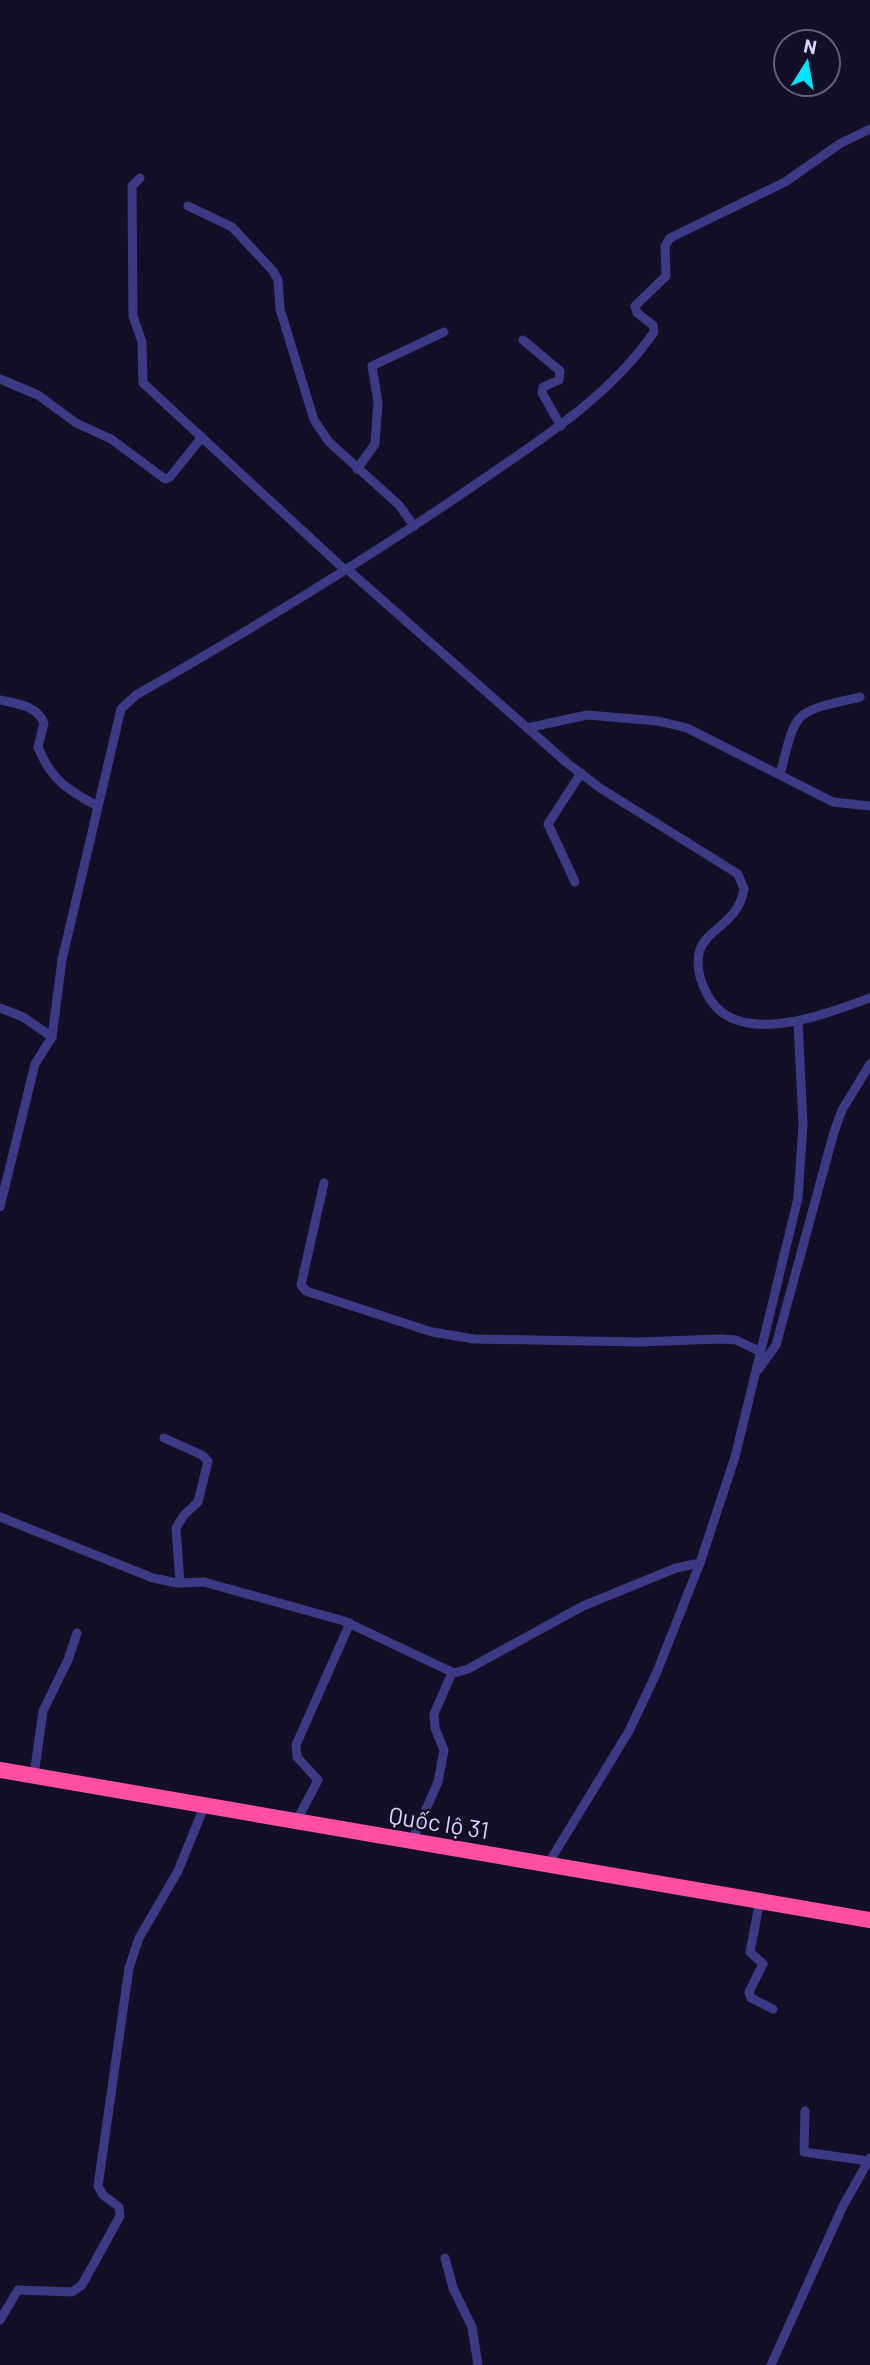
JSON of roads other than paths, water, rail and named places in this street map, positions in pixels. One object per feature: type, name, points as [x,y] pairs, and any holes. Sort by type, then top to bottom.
[{"type":"highway","name":"Quốc lộ 31","points":[[0,1770],[870,1920]]},
{"type":"street","points":[[0,1207],[35,1064],[52,1037],[62,960],[118,713],[129,700],[414,526],[561,426],[596,398],[654,332],[653,325],[637,313],[635,306],[666,276],[665,246],[670,237],[785,182],[841,143],[870,129]]},
{"type":"street","points":[[139,178],[132,186],[132,285],[134,322],[142,342],[143,383],[346,569],[581,774],[738,874],[744,889],[740,903],[731,918],[702,945],[698,958],[700,978],[708,998],[734,1018],[759,1023],[798,1022],[870,998]]},
{"type":"street","points":[[188,206],[232,228],[247,240],[276,276],[280,310],[314,420],[329,442],[402,509],[414,526]]},
{"type":"street","points":[[357,469],[375,444],[378,402],[372,366],[444,332]]},
{"type":"street","points":[[523,340],[560,371],[559,380],[543,387],[542,393],[561,426]]},
{"type":"street","points":[[0,379],[38,395],[76,423],[111,439],[165,479],[170,477],[202,437]]},
{"type":"street","points":[[780,775],[792,732],[801,714],[817,707],[860,697]]},
{"type":"street","points":[[0,700],[26,706],[39,714],[44,723],[38,747],[54,776],[64,787],[97,806]]},
{"type":"street","points":[[527,728],[587,715],[658,721],[698,732],[833,802],[870,806]]},
{"type":"street","points":[[575,882],[548,824],[581,774]]},
{"type":"street","points":[[0,1007],[23,1017],[52,1037]]},
{"type":"street","points":[[548,1864],[629,1731],[701,1563],[758,1370],[798,1198],[803,1116],[798,1022]]},
{"type":"street","points":[[758,1370],[776,1345],[838,1120],[870,1064]]},
{"type":"street","points":[[324,1183],[301,1285],[306,1291],[449,1336],[575,1342],[719,1339],[736,1340],[761,1352]]},
{"type":"street","points":[[164,1438],[202,1455],[208,1461],[198,1502],[184,1515],[176,1528],[180,1583]]},
{"type":"street","points":[[0,1517],[121,1567],[180,1583],[204,1582],[350,1623],[452,1672],[468,1669],[583,1606],[676,1568],[701,1563]]},
{"type":"street","points":[[296,1822],[318,1780],[298,1758],[296,1745],[350,1623]]},
{"type":"street","points":[[34,1775],[43,1711],[68,1660],[77,1633]]},
{"type":"street","points":[[412,1841],[438,1782],[444,1750],[435,1728],[434,1714],[452,1672]]},
{"type":"street","points":[[0,2320],[18,2290],[72,2292],[82,2285],[120,2216],[119,2207],[103,2195],[98,2186],[124,1985],[139,1938],[178,1871],[204,1807]]},
{"type":"street","points":[[760,1900],[750,1952],[763,1964],[749,1992],[751,1998],[773,2009]]},
{"type":"street","points":[[771,2365],[843,2206],[869,2160],[804,2152],[805,2111]]},
{"type":"street","points":[[445,2258],[457,2299],[472,2327],[478,2365]]}]
